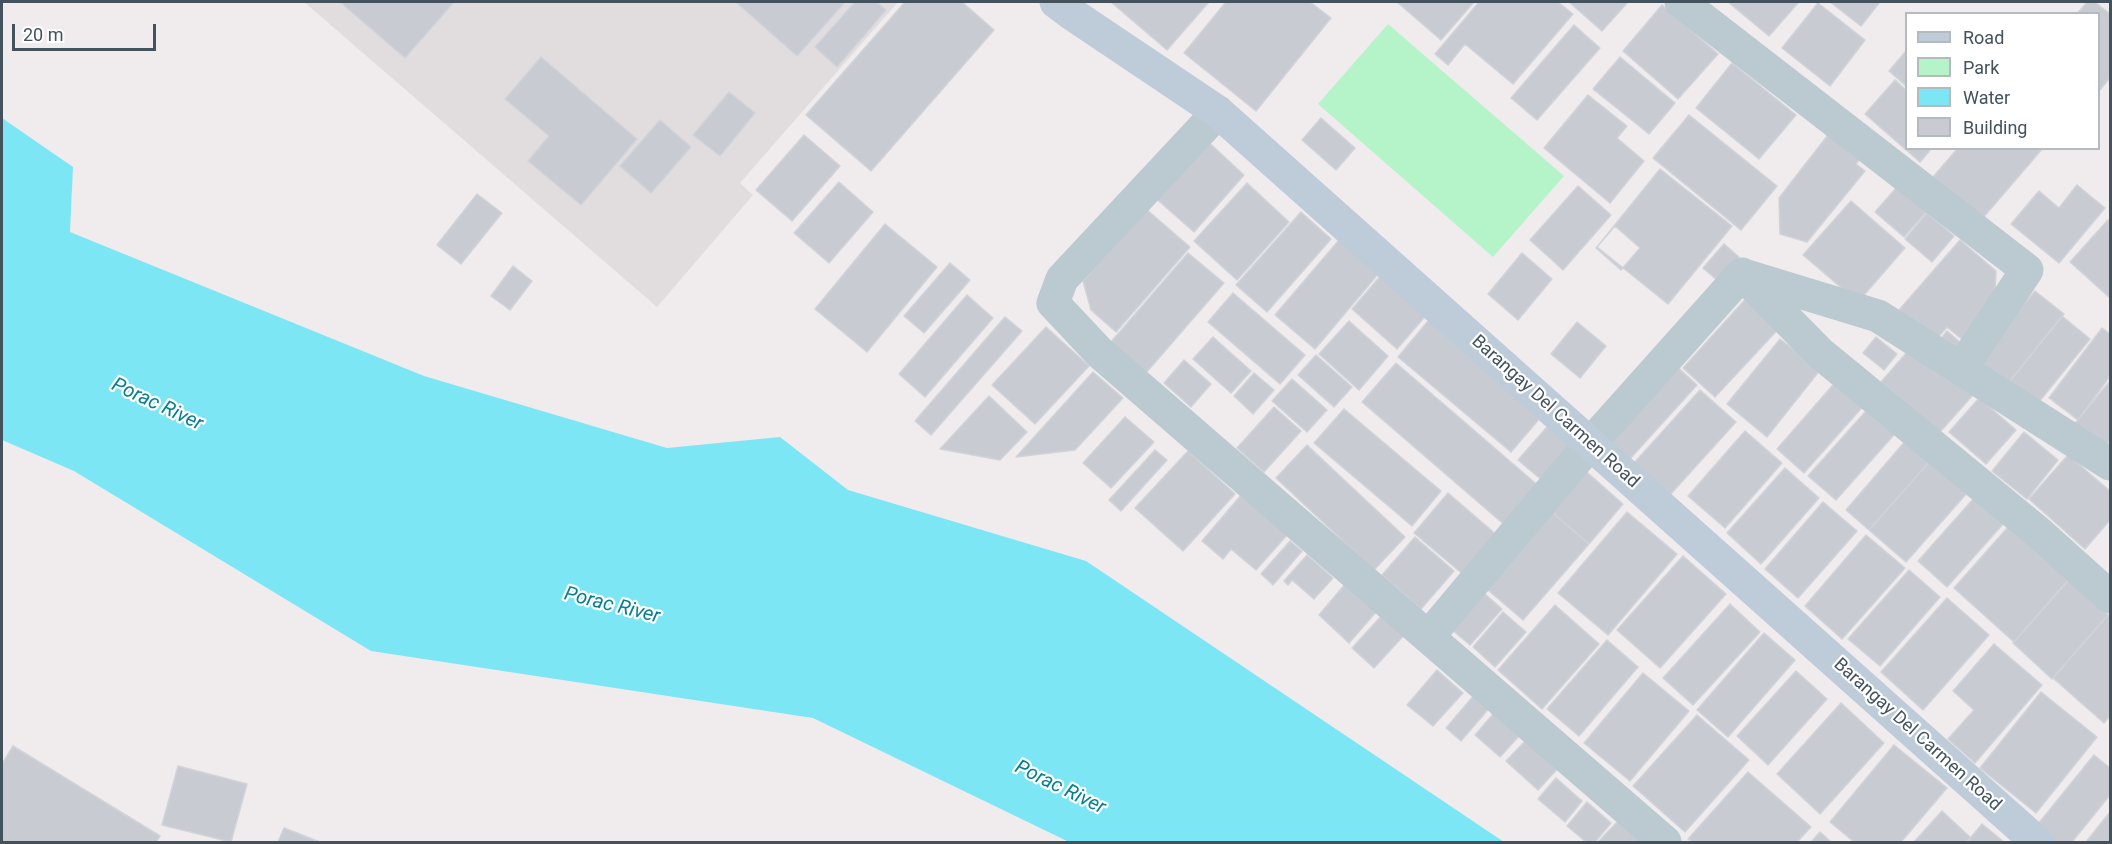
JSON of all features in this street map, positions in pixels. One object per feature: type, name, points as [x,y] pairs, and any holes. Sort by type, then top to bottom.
[{"type":"street","name":"Barangay Del Carmen Road","points":[[1056,2],[1218,112],[2037,843]]},
{"type":"street","points":[[1681,2],[2027,270],[1961,369]]},
{"type":"street","points":[[1218,112],[1062,279],[1053,303],[1099,352],[1665,843]]},
{"type":"street","points":[[1428,637],[1590,444],[1742,274]]},
{"type":"street","points":[[1742,274],[1878,316],[2110,464]]},
{"type":"street","points":[[1742,274],[1820,353],[2039,533],[2110,597]]},
{"type":"shaded area","points":[[304,2],[898,2],[740,183],[753,195],[657,307]]},
{"type":"green space","points":[[1388,24],[1564,176],[1493,257],[1318,104]]},
{"type":"water","name":"Porac River","points":[[2,118],[73,167],[70,232],[424,376],[667,448],[780,437],[848,490],[1086,561],[1504,842],[1069,842],[813,718],[371,651],[74,471],[2,440]]},
{"type":"building","points":[[340,2],[454,2],[405,58]]},
{"type":"building","points":[[736,2],[845,2],[797,56]]},
{"type":"building","points":[[855,2],[877,2],[886,10],[837,67],[815,47]]},
{"type":"building","points":[[905,2],[962,2],[994,30],[871,171],[806,115]]},
{"type":"building","points":[[1111,2],[1209,2],[1167,50]]},
{"type":"building","points":[[1226,2],[1310,2],[1331,18],[1256,111],[1184,53]]},
{"type":"building","points":[[1397,2],[1474,2],[1441,40]]},
{"type":"building","points":[[1479,2],[1558,2],[1573,14],[1513,84],[1465,44],[1448,65],[1435,54]]},
{"type":"building","points":[[1569,2],[1628,2],[1602,31]]},
{"type":"building","points":[[1728,2],[1799,2],[1769,36]]},
{"type":"building","points":[[1830,2],[1880,2],[1861,26]]},
{"type":"building","points":[[2087,2],[2095,2],[2110,14],[2110,78],[2100,90],[2100,12],[2079,12]]},
{"type":"building","points":[[1818,3],[1865,40],[1830,86],[1782,48]]},
{"type":"building","points":[[1662,5],[1718,54],[1678,99],[1623,51]]},
{"type":"building","points":[[1574,25],[1600,48],[1537,120],[1511,98]]},
{"type":"building","points":[[1905,52],[1905,85],[1889,71]]},
{"type":"building","points":[[541,57],[637,139],[581,205],[528,161],[549,136],[505,99]]},
{"type":"building","points":[[1620,57],[1675,103],[1649,134],[1593,89]]},
{"type":"building","points":[[1732,63],[1796,115],[1759,159],[1696,108]]},
{"type":"building","points":[[1895,80],[1905,89],[1905,149],[1865,114]]},
{"type":"building","points":[[729,92],[755,113],[720,156],[693,135]]},
{"type":"building","points":[[1588,95],[1627,126],[1617,138],[1644,161],[1610,203],[1544,148]]},
{"type":"building","points":[[1689,115],[1777,186],[1741,230],[1653,158]]},
{"type":"building","points":[[1321,118],[1355,148],[1336,170],[1302,140]]},
{"type":"building","points":[[660,120],[691,147],[651,193],[620,166]]},
{"type":"building","points":[[1831,131],[1862,156],[1856,164],[1865,171],[1807,242],[1780,234],[1779,198]]},
{"type":"building","points":[[804,135],[840,166],[792,221],[756,190]]},
{"type":"building","points":[[1204,138],[1244,175],[1194,232],[1152,195]]},
{"type":"building","points":[[1906,150],[1930,150],[1920,162]]},
{"type":"building","points":[[1956,150],[2041,150],[1982,219],[1933,177]]},
{"type":"building","points":[[1660,169],[1732,226],[1668,304],[1597,247]]},
{"type":"building","points":[[839,182],[873,212],[829,263],[794,233]]},
{"type":"building","points":[[1247,183],[1289,222],[1237,280],[1194,241]]},
{"type":"building","points":[[2077,185],[2105,208],[2059,263],[2011,224],[2039,191],[2059,208]]},
{"type":"building","points":[[1578,186],[1611,215],[1563,270],[1530,240]]},
{"type":"building","points":[[1897,187],[1926,212],[1904,237],[1875,212]]},
{"type":"building","points":[[477,194],[502,213],[461,264],[437,245]]},
{"type":"building","points":[[1851,201],[1905,248],[1858,302],[1803,255]]},
{"type":"building","points":[[1146,209],[1190,247],[1116,332],[1091,310],[1083,281]]},
{"type":"building","points":[[1301,212],[1331,239],[1267,312],[1236,285]]},
{"type":"building","points":[[1927,213],[1954,236],[1932,262],[1905,239]]},
{"type":"building","points":[[2108,220],[2110,223],[2110,298],[2070,262]]},
{"type":"building","points":[[885,224],[937,267],[867,352],[815,309]]},
{"type":"building","points":[[1615,226],[1640,248],[1621,270],[1596,248]]},
{"type":"building","points":[[1339,240],[1379,273],[1315,349],[1275,315]]},
{"type":"building","points":[[1960,240],[1996,271],[1994,306],[1964,341],[1947,327],[1935,341],[1899,310]]},
{"type":"building","points":[[1724,244],[1739,257],[1718,281],[1703,268]]},
{"type":"building","points":[[1188,253],[1224,283],[1145,374],[1110,343]]},
{"type":"building","points":[[1522,253],[1552,279],[1518,320],[1488,294]]},
{"type":"building","points":[[950,263],[970,280],[924,333],[904,316]]},
{"type":"building","points":[[513,266],[532,281],[510,310],[491,296]]},
{"type":"building","points":[[1383,273],[1428,313],[1397,349],[1352,309]]},
{"type":"building","points":[[2035,291],[2064,314],[2006,386],[1976,362]]},
{"type":"building","points":[[1233,293],[1305,355],[1280,384],[1208,322]]},
{"type":"building","points":[[1751,293],[1784,323],[1715,397],[1683,368]]},
{"type":"building","points":[[967,295],[993,318],[925,397],[899,374]]},
{"type":"building","points":[[1433,315],[1546,411],[1511,452],[1398,357]]},
{"type":"building","points":[[2062,316],[2090,339],[2034,408],[2006,386]]},
{"type":"building","points":[[1005,317],[1022,331],[931,435],[915,421]]},
{"type":"building","points":[[1349,321],[1388,356],[1359,390],[1319,354]]},
{"type":"building","points":[[1577,322],[1606,346],[1580,378],[1551,354]]},
{"type":"building","points":[[1046,327],[1089,366],[1035,424],[992,385]]},
{"type":"building","points":[[2102,328],[2110,334],[2110,376],[2078,420],[2049,398]]},
{"type":"building","points":[[1947,331],[1961,343],[1953,353],[1939,341]]},
{"type":"building","points":[[1213,337],[1251,371],[1231,393],[1193,359]]},
{"type":"building","points":[[1876,337],[1897,354],[1884,370],[1863,353]]},
{"type":"building","points":[[1780,339],[1820,370],[1767,437],[1727,404]]},
{"type":"building","points":[[1914,344],[1973,395],[1940,432],[1881,382]]},
{"type":"building","points":[[1316,355],[1352,387],[1334,407],[1298,375]]},
{"type":"building","points":[[1184,360],[1211,384],[1191,407],[1164,383]]},
{"type":"building","points":[[1396,363],[1541,488],[1507,527],[1362,402]]},
{"type":"building","points":[[1673,363],[1697,385],[1629,460],[1605,438]]},
{"type":"building","points":[[1093,372],[1123,398],[1075,450],[1016,457]]},
{"type":"building","points":[[1254,373],[1274,390],[1253,414],[1234,396]]},
{"type":"building","points":[[1839,378],[1866,403],[1804,473],[1777,449]]},
{"type":"building","points":[[1292,379],[1327,410],[1307,432],[1272,401]]},
{"type":"building","points":[[2110,381],[2110,440],[2100,452],[2072,427]]},
{"type":"building","points":[[1700,390],[1736,422],[1669,496],[1634,463]]},
{"type":"building","points":[[989,396],[1027,432],[1000,460],[940,449]]},
{"type":"building","points":[[1979,398],[2016,430],[1986,464],[1949,432]]},
{"type":"building","points":[[1874,402],[1901,427],[1836,500],[1808,476]]},
{"type":"building","points":[[1274,407],[1301,431],[1264,472],[1237,448]]},
{"type":"building","points":[[1344,409],[1441,491],[1412,526],[1314,443]]},
{"type":"building","points":[[1125,417],[1154,442],[1111,488],[1083,463]]},
{"type":"building","points":[[1554,419],[1578,440],[1543,481],[1518,460]]},
{"type":"building","points":[[1745,431],[1782,463],[1725,528],[1688,496]]},
{"type":"building","points":[[2024,432],[2058,460],[2027,499],[1992,471]]},
{"type":"building","points":[[1907,439],[1931,460],[1869,530],[1846,510]]},
{"type":"building","points":[[1307,445],[1405,537],[1374,570],[1276,478]]},
{"type":"building","points":[[1155,450],[1167,460],[1121,511],[1109,500]]},
{"type":"building","points":[[1188,451],[1235,494],[1183,551],[1135,508]]},
{"type":"building","points":[[2068,455],[2110,491],[2110,520],[2085,549],[2029,499]]},
{"type":"building","points":[[1931,460],[1968,492],[1906,562],[1869,530]]},
{"type":"building","points":[[1582,468],[1623,504],[1589,544],[1547,508]]},
{"type":"building","points":[[1785,468],[1819,498],[1761,564],[1727,533]]},
{"type":"building","points":[[1448,493],[1498,536],[1465,576],[1414,533]]},
{"type":"building","points":[[1242,494],[1288,534],[1256,570],[1231,549],[1223,559],[1202,541]]},
{"type":"building","points":[[1975,497],[2004,523],[1947,587],[1918,561]]},
{"type":"building","points":[[1823,502],[1857,531],[1798,598],[1765,569]]},
{"type":"building","points":[[1547,508],[1589,544],[1523,620],[1481,584]]},
{"type":"building","points":[[1627,512],[1677,554],[1608,635],[1558,593]]},
{"type":"building","points":[[2009,526],[2069,579],[2014,642],[1954,588]]},
{"type":"building","points":[[1866,535],[1905,568],[1842,639],[1805,606]]},
{"type":"building","points":[[1415,537],[1454,571],[1421,609],[1382,575]]},
{"type":"building","points":[[1290,541],[1302,551],[1273,585],[1261,574]]},
{"type":"building","points":[[1307,555],[1333,578],[1314,599],[1292,580],[1288,585],[1284,581]]},
{"type":"building","points":[[1683,556],[1726,594],[1660,668],[1617,630]]},
{"type":"building","points":[[1909,570],[1940,597],[1880,666],[1848,639]]},
{"type":"building","points":[[2069,580],[2108,615],[2052,679],[2013,643]]},
{"type":"building","points":[[1346,583],[1377,611],[1349,643],[1319,615]]},
{"type":"building","points":[[1477,587],[1502,609],[1470,645],[1451,629]]},
{"type":"building","points":[[1947,598],[1989,635],[1923,710],[1881,672]]},
{"type":"building","points":[[1730,604],[1760,632],[1693,705],[1663,678]]},
{"type":"building","points":[[1555,605],[1599,644],[1542,709],[1498,670]]},
{"type":"building","points":[[1503,612],[1526,632],[1495,667],[1473,647]]},
{"type":"building","points":[[1384,613],[1406,633],[1374,668],[1352,648]]},
{"type":"building","points":[[2108,615],[2110,617],[2110,716],[2104,723],[2053,678]]},
{"type":"building","points":[[1764,633],[1795,660],[1728,737],[1697,710]]},
{"type":"building","points":[[1607,640],[1638,667],[1579,736],[1547,709]]},
{"type":"building","points":[[1994,644],[2042,685],[1975,763],[1948,739],[1974,710],[1953,691]]},
{"type":"building","points":[[1437,670],[1463,693],[1433,726],[1407,705]]},
{"type":"building","points":[[1796,671],[1827,699],[1768,765],[1737,736]]},
{"type":"building","points":[[1643,673],[1689,711],[1630,781],[1584,743]]},
{"type":"building","points":[[2041,692],[2097,737],[2036,813],[1980,768]]},
{"type":"building","points":[[1476,693],[1491,706],[1461,741],[1446,728]]},
{"type":"building","points":[[1841,703],[1884,743],[1820,814],[1777,774]]},
{"type":"building","points":[[1494,713],[1520,735],[1500,757],[1475,735]]},
{"type":"building","points":[[1697,715],[1749,760],[1685,832],[1633,786]]},
{"type":"building","points":[[1529,737],[1561,765],[1538,790],[1506,761]]},
{"type":"building","points":[[1894,745],[1947,788],[1901,842],[1854,842],[1830,822]]},
{"type":"building","points":[[13,746],[160,836],[156,842],[2,842],[2,764]]},
{"type":"building","points":[[2094,755],[2110,768],[2110,795],[2072,842],[2051,842],[2034,829]]},
{"type":"building","points":[[178,766],[247,784],[231,842],[162,825]]},
{"type":"building","points":[[1748,772],[1811,827],[1797,842],[1693,842],[1688,839]]},
{"type":"building","points":[[1556,778],[1582,801],[1565,822],[1538,799]]},
{"type":"building","points":[[1587,802],[1611,823],[1595,842],[1586,842],[1567,826]]},
{"type":"building","points":[[1942,811],[1971,838],[1966,842],[1914,842]]},
{"type":"building","points":[[2110,812],[2110,842],[2086,842]]},
{"type":"building","points":[[1623,816],[1651,842],[1598,842]]},
{"type":"building","points":[[1982,824],[2004,842],[1967,842]]},
{"type":"building","points":[[284,828],[320,842],[278,842]]},
{"type":"building","points":[[1820,832],[1831,842],[1811,842]]}]
